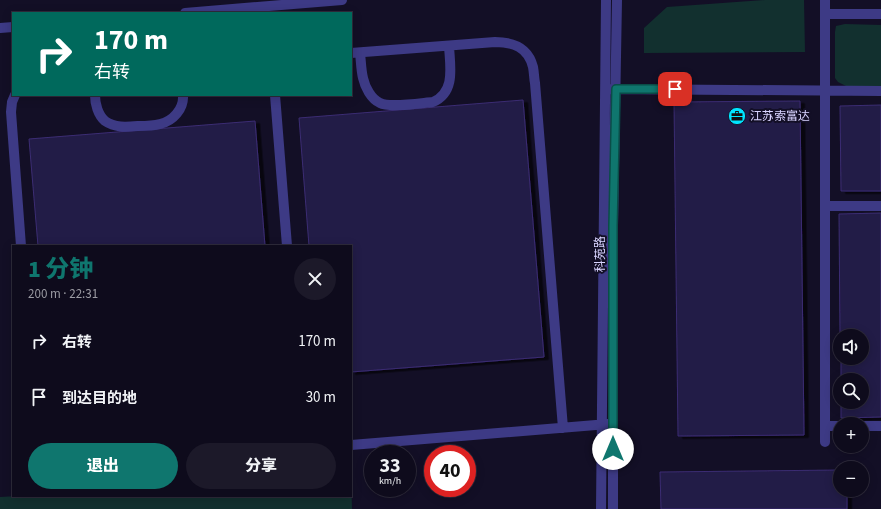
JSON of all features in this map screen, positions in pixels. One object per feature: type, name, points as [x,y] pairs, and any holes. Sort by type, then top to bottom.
[{"type":"street","points":[[212,12],[293,9],[342,0]]},
{"type":"street","name":"科苑路","points":[[606,0],[611,89],[613,226],[613,509]]},
{"type":"street","name":"科苑路","points":[[601,509],[611,89],[617,0]]},
{"type":"street","points":[[824,0],[825,442]]},
{"type":"street","points":[[825,14],[881,14]]},
{"type":"street","points":[[0,28],[12,27]]},
{"type":"street","points":[[449,46],[450,80],[444,95],[439,100],[433,102],[389,106],[380,103],[367,90],[355,53],[494,42],[506,42],[518,46],[528,54],[533,66],[563,428]]},
{"type":"street","points":[[611,89],[881,91]]},
{"type":"street","points":[[15,96],[10,112],[21,245]]},
{"type":"street","points":[[95,96],[95,103],[98,112],[104,120],[113,125],[122,127],[158,125],[173,118],[182,105],[183,96]]},
{"type":"street","points":[[275,96],[287,245]]},
{"type":"street","points":[[825,206],[881,206]]},
{"type":"street","points":[[352,445],[613,423]]},
{"type":"street","points":[[825,426],[833,426]]},
{"type":"street","points":[[869,426],[881,426]]},
{"type":"green space","points":[[765,0],[804,0],[805,52],[644,53],[644,28],[667,7]]},
{"type":"green space","points":[[845,24],[881,25],[881,86],[846,86],[838,82],[835,78],[836,26]]},
{"type":"green space","points":[[0,497],[352,497],[352,509],[0,509]]},
{"type":"building","points":[[523,100],[544,357],[352,372],[352,245],[309,245],[299,118]]},
{"type":"building","points":[[800,101],[804,435],[678,436],[674,102]]},
{"type":"building","points":[[881,105],[881,191],[841,191],[840,106]]},
{"type":"building","points":[[255,121],[265,245],[38,245],[29,139]]},
{"type":"building","points":[[881,213],[881,417],[841,417],[841,409],[869,409],[869,373],[841,373],[841,365],[869,365],[869,329],[840,329],[839,214]]},
{"type":"building","points":[[833,470],[833,497],[847,497],[847,509],[661,509],[660,472]]},
{"type":"place","name":"江苏索富达","points":[[737,116]]},
{"type":"route","points":[[613,449],[613,226],[616,89],[675,89]]}]
